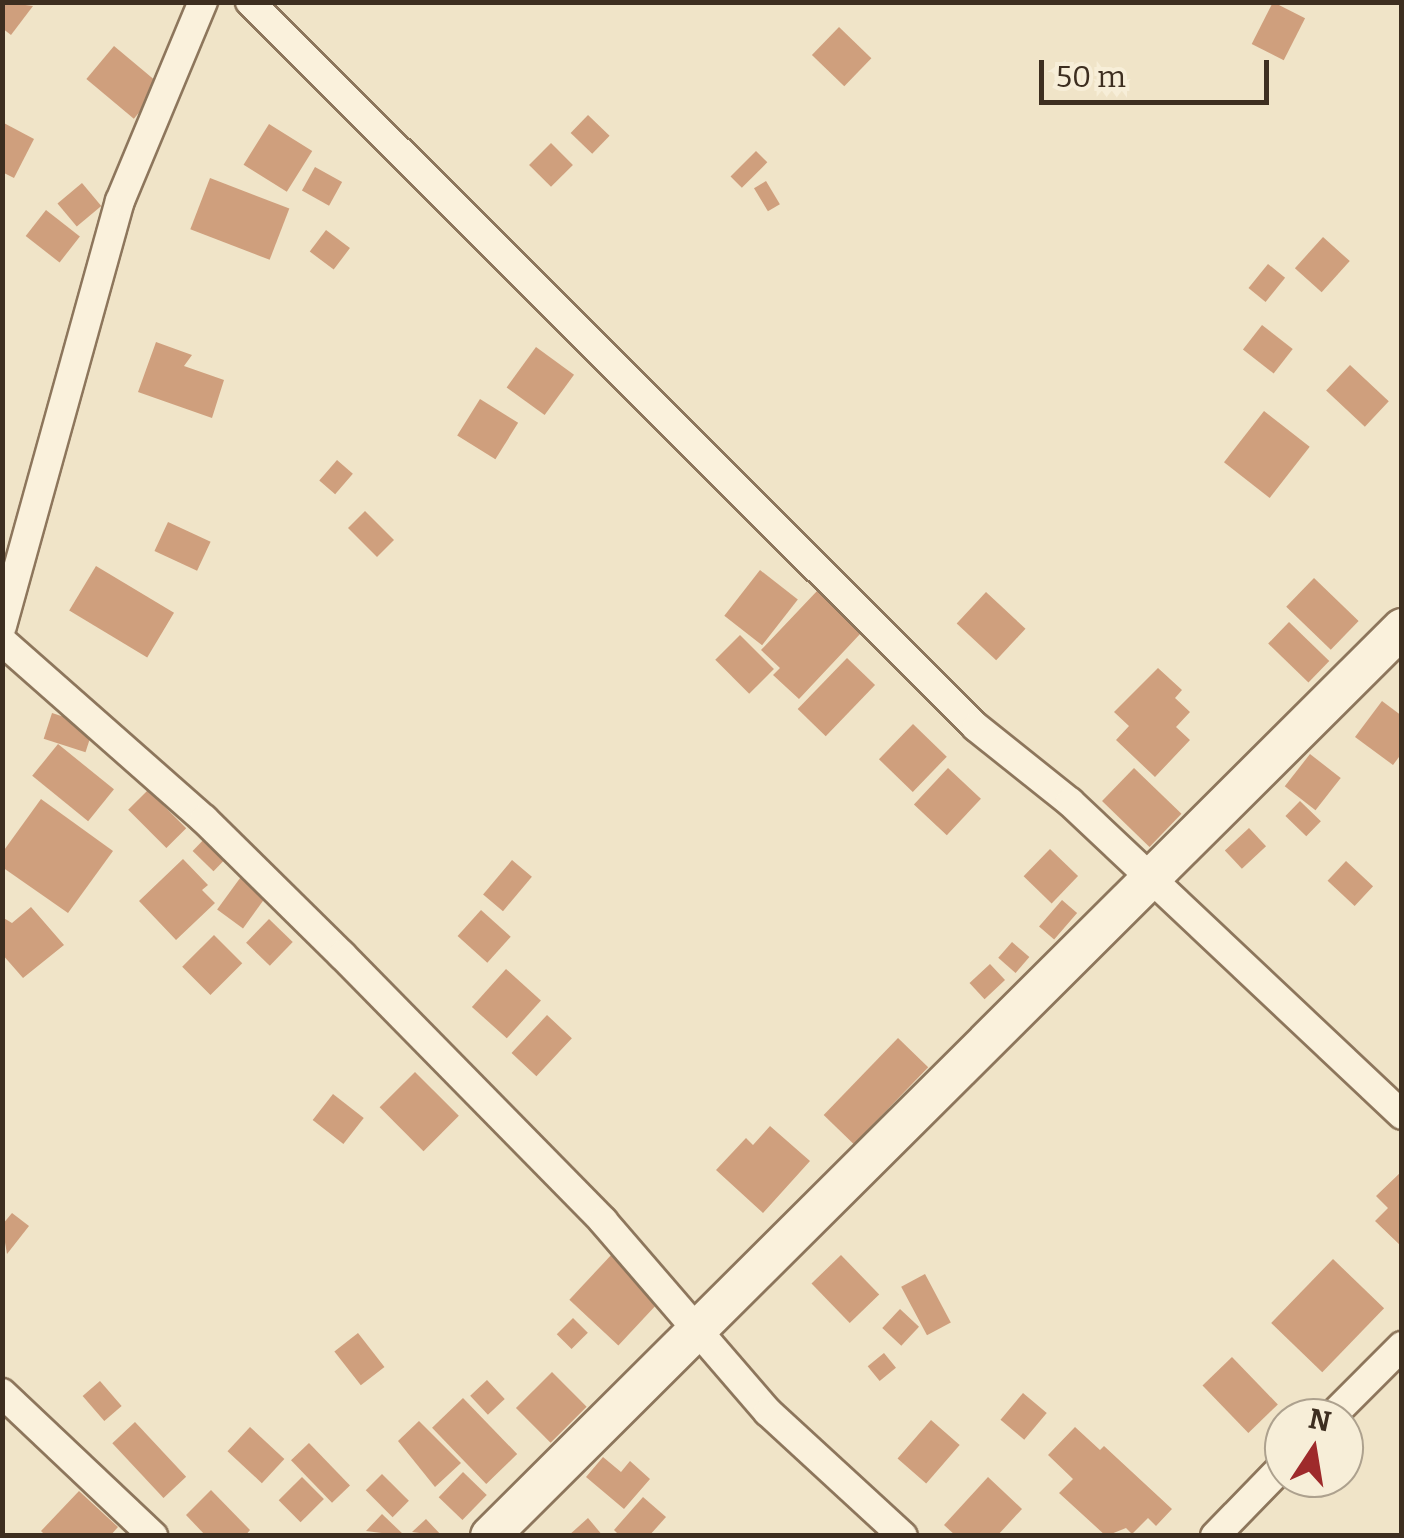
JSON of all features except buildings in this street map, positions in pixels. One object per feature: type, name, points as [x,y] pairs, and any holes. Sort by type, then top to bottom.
[{"type":"main road","points":[[490,1536],[1402,628]]},
{"type":"street","points":[[2,626],[120,201],[203,2]]},
{"type":"street","points":[[250,2],[976,727],[1070,802],[1402,1115]]},
{"type":"street","points":[[2,641],[204,819],[342,955],[701,1329],[768,1412],[903,1536]]},
{"type":"street","points":[[1350,1398],[1402,1346]]},
{"type":"street","points":[[2,1393],[153,1536]]},
{"type":"street","points":[[1214,1536],[1264,1485]]}]
